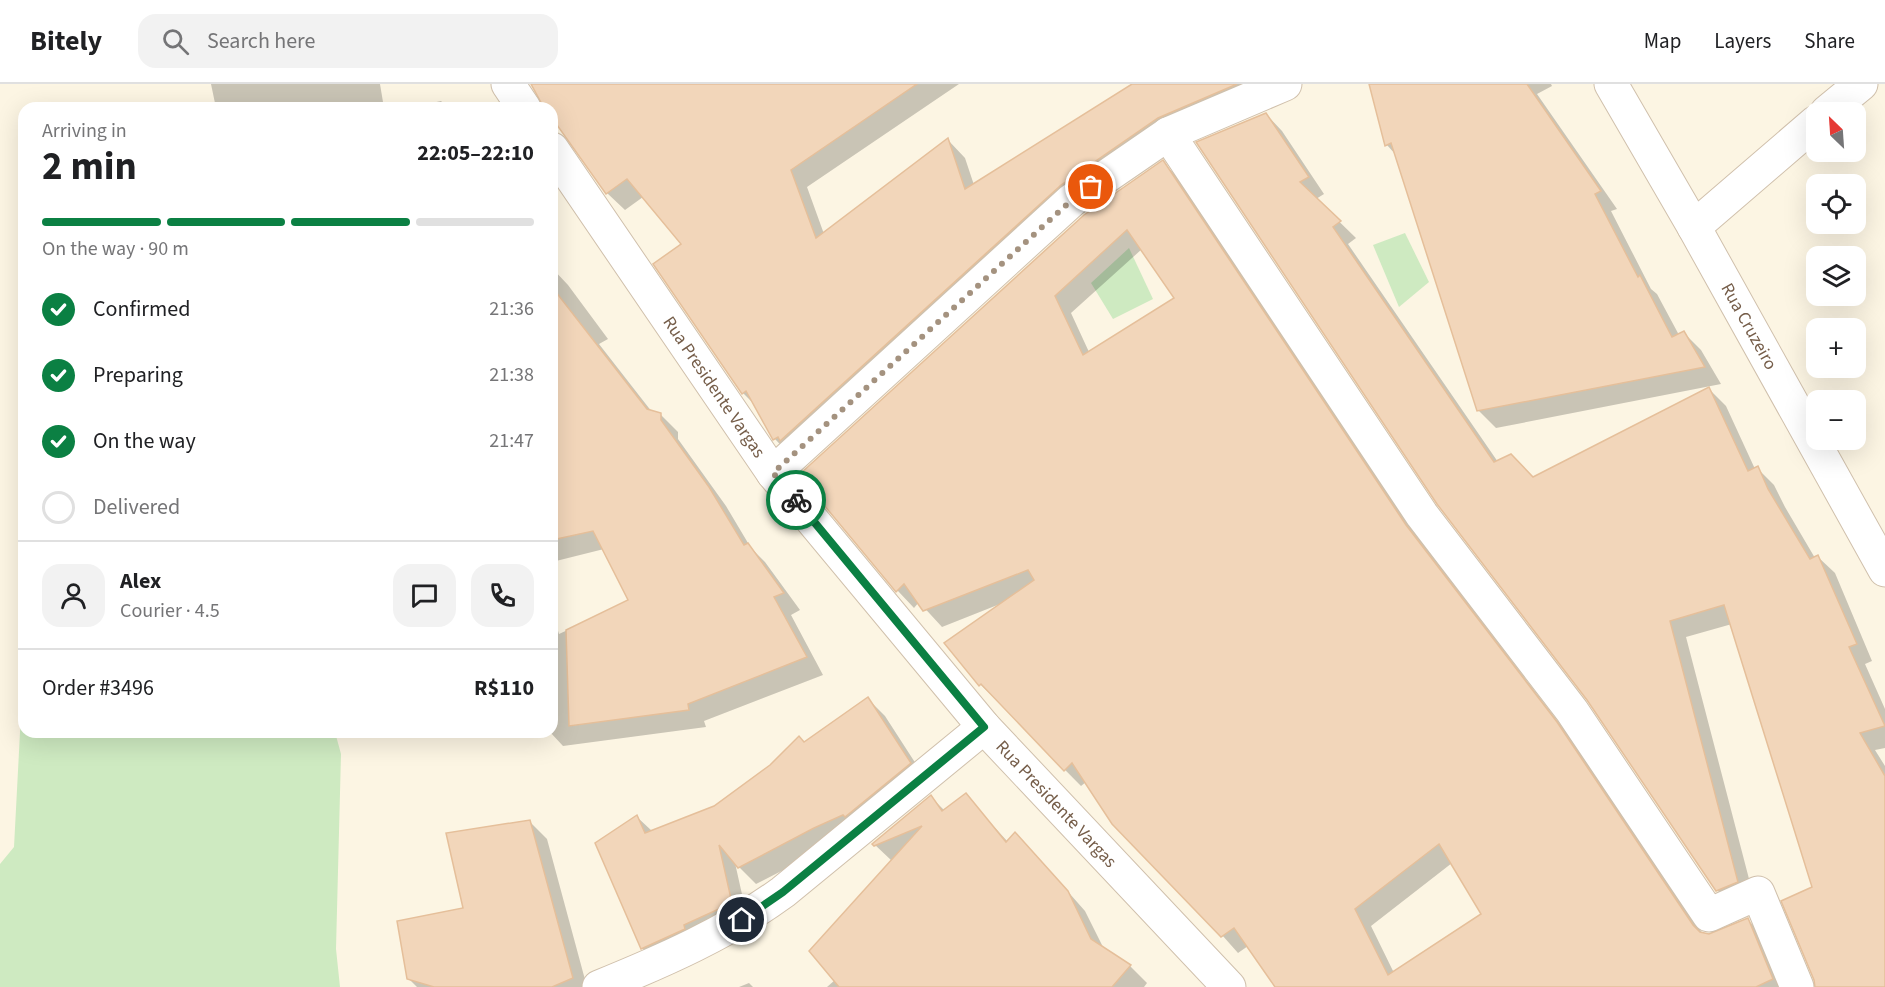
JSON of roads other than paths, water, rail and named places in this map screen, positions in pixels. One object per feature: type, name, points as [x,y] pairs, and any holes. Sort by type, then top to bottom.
[{"type":"street","points":[[508,84],[520,102]]},
{"type":"street","points":[[773,473],[1072,200],[1168,134],[1285,84]]},
{"type":"street","name":"Rua Cruzeiro","points":[[1611,84],[1694,227],[1885,570]]},
{"type":"street","points":[[1839,102],[1861,84]]},
{"type":"street","points":[[1694,227],[1806,131]]},
{"type":"street","points":[[1168,134],[1422,515],[1572,711],[1709,915],[1758,892],[1797,987]]},
{"type":"street","name":"Rua Presidente Vargas","points":[[558,158],[773,473],[984,727],[1229,987]]},
{"type":"street","points":[[605,986],[727,929],[758,911],[984,727]]}]
